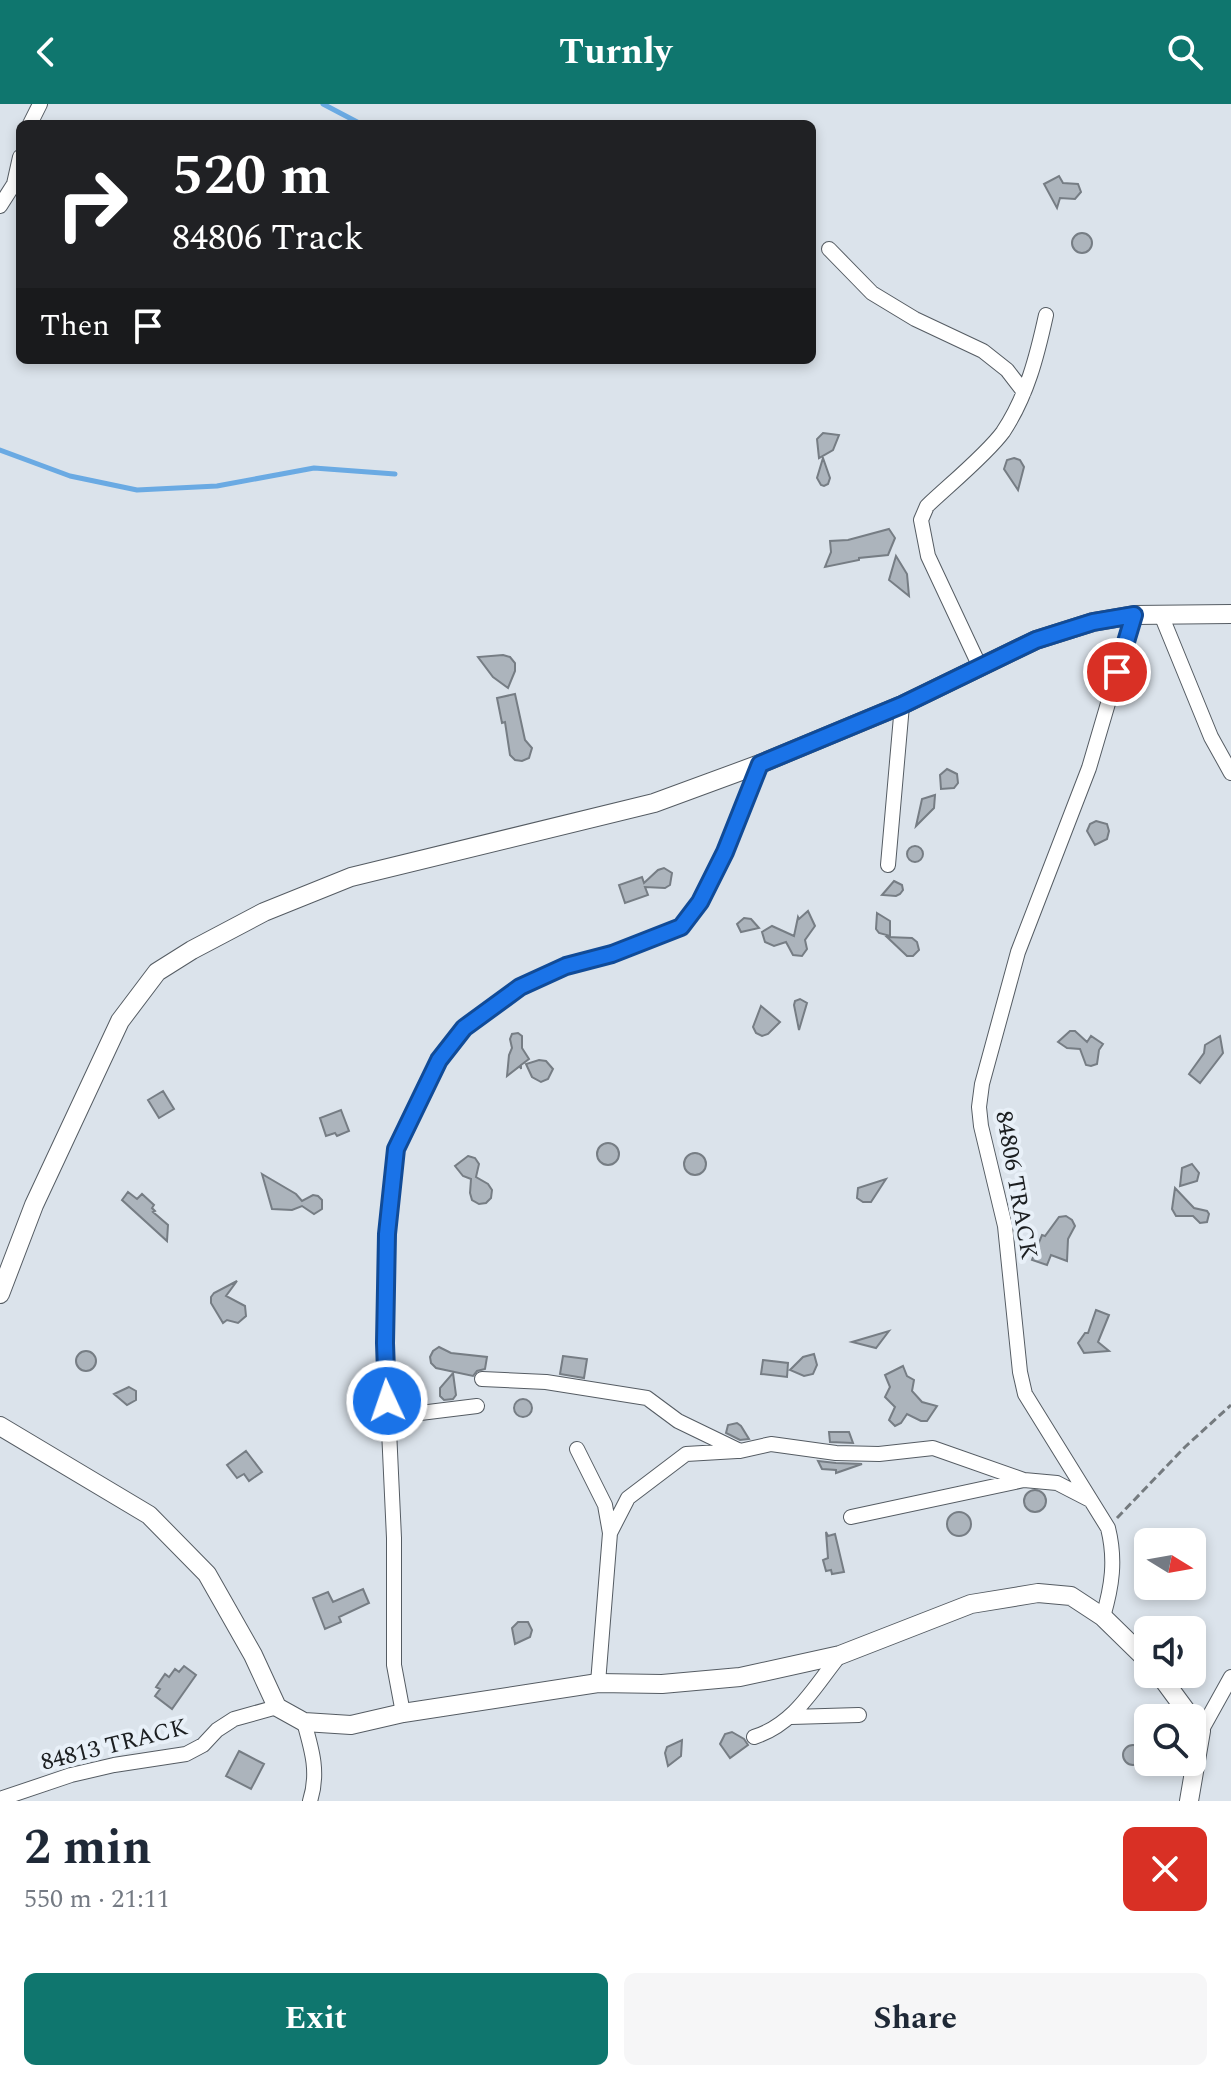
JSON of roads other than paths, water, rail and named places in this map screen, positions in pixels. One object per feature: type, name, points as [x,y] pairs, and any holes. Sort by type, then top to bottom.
[{"type":"street","points":[[0,206],[16,175]]},
{"type":"street","points":[[829,249],[872,293],[915,319],[983,351],[1007,370],[1024,392]]},
{"type":"street","points":[[980,667],[928,556],[921,520],[927,506],[1002,433],[1024,392],[1037,356],[1046,315]]},
{"type":"street","points":[[0,1294],[34,1205],[84,1091],[120,1021],[157,972],[264,912],[351,877],[654,803],[760,764],[902,705],[1036,640],[1093,622],[1134,615],[1231,614]]},
{"type":"street","name":"84806 TRACK","points":[[1103,1617],[1111,1591],[1113,1570],[1113,1549],[1108,1528],[1025,1394],[1005,1226],[979,1107],[991,1046],[1018,952],[1089,768],[1134,615]]},
{"type":"street","points":[[1162,617],[1211,737],[1231,773]]},
{"type":"street","points":[[888,865],[902,705]]},
{"type":"street","points":[[403,1713],[394,1665],[394,1538],[385,1343],[387,1234],[396,1149],[439,1060],[464,1028],[520,987],[566,966],[612,954],[681,927],[693,915],[719,864],[760,764]]},
{"type":"street","points":[[482,1379],[546,1382],[647,1398],[678,1421],[740,1451]]},
{"type":"street","points":[[389,1430],[404,1415],[477,1406]]},
{"type":"street","points":[[0,1426],[149,1515],[207,1574],[253,1655],[277,1707],[304,1722],[351,1725],[403,1713],[598,1683],[662,1684],[740,1677],[840,1655],[971,1604],[1038,1593],[1071,1596],[1103,1617],[1134,1647]]},
{"type":"street","points":[[610,1533],[628,1498],[686,1454],[740,1451],[771,1444],[836,1453],[879,1454],[933,1448],[1024,1480],[1057,1483],[1093,1503]]},
{"type":"street","points":[[577,1449],[605,1505],[610,1533],[598,1683]]},
{"type":"street","points":[[851,1517],[1024,1480]]},
{"type":"street","points":[[754,1737],[773,1731],[791,1717],[840,1655]]},
{"type":"street","points":[[1206,1722],[1231,1677]]},
{"type":"street","name":"84813 TRACK","points":[[0,1799],[71,1775],[186,1754],[203,1745],[217,1730],[234,1719],[277,1707]]},
{"type":"street","points":[[791,1717],[859,1715]]},
{"type":"street","points":[[304,1722],[315,1757],[315,1786],[310,1801]]},
{"type":"street","points":[[1189,1801],[1193,1776]]},
{"type":"waterway","points":[[323,104],[353,120]]},
{"type":"waterway","points":[[0,450],[70,476],[137,490],[217,486],[314,468],[395,474]]}]
